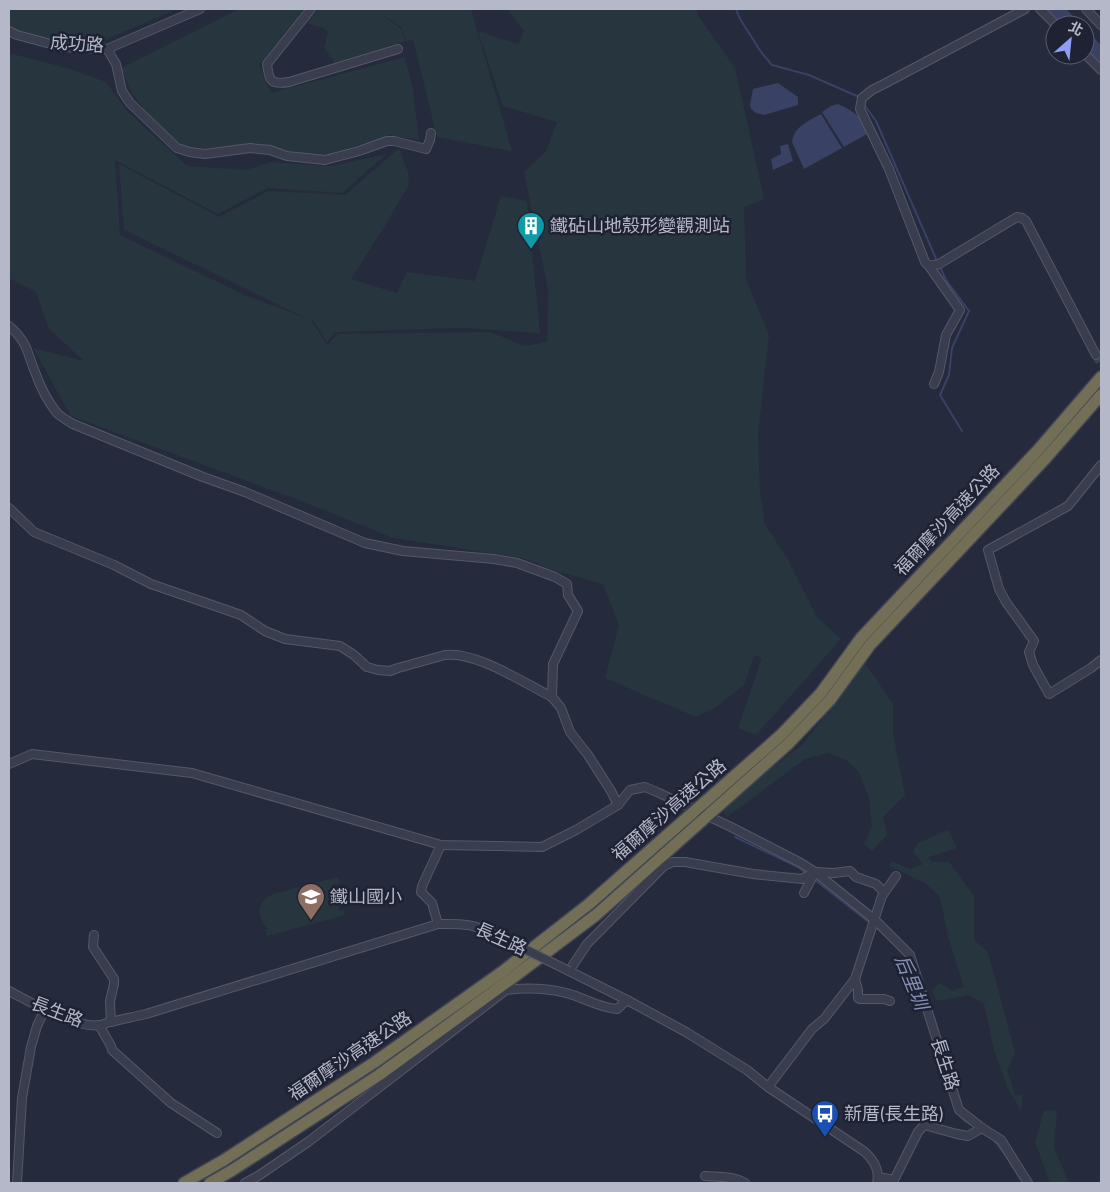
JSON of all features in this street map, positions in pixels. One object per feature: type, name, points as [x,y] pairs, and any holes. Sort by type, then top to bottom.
[{"type":"highway","name":"福爾摩沙高速公路","points":[[184,1183],[224,1160],[375,1062],[502,972],[589,904],[781,735],[821,693],[861,638],[1038,450],[1101,377]]},
{"type":"highway","name":"福爾摩沙高速公路","points":[[210,1183],[379,1075],[596,915],[788,744],[830,700],[870,645],[1045,459],[1101,395]]},
{"type":"street","name":"成功路","points":[[9,31],[17,35],[62,47],[107,49],[200,9]]},
{"type":"street","points":[[311,9],[267,64],[269,77],[273,82],[279,84],[296,81],[398,49]]},
{"type":"street","points":[[934,384],[939,372],[946,335],[960,310],[925,262],[888,169],[860,109],[862,98],[872,90],[1025,9]]},
{"type":"street","points":[[1086,9],[1101,25]]},
{"type":"street","points":[[107,49],[116,64],[122,91],[130,103],[177,148],[190,152],[205,154],[250,148],[270,150],[295,158],[325,160],[394,140],[426,149],[431,133]]},
{"type":"street","points":[[929,266],[939,264],[1017,217],[1022,218],[1026,221],[1096,355]]},
{"type":"street","points":[[9,326],[19,334],[27,348],[35,374],[50,402],[58,414],[73,424],[245,492],[365,543],[403,551],[494,559],[517,563],[567,584],[568,595],[578,611],[553,664],[552,697]]},
{"type":"street","points":[[1101,465],[1068,506],[988,550],[998,589],[1034,641],[1029,652],[1033,665],[1049,694],[1101,660]]},
{"type":"street","points":[[9,508],[34,532],[114,565],[151,584],[241,615],[265,631],[286,640],[340,646],[367,667],[390,671],[452,654],[484,661],[552,697],[561,708],[570,732],[592,762],[618,805],[576,830],[542,847],[441,845],[192,773],[32,754],[9,764]]},
{"type":"street","name":"長生路","points":[[618,805],[630,790],[645,787],[657,792],[801,863],[875,920],[910,955],[959,1110],[1001,1140],[1028,1183]]},
{"type":"street","points":[[438,924],[432,903],[421,892],[441,845]]},
{"type":"street","points":[[569,971],[587,944],[664,866],[673,862],[685,862],[753,874],[802,879],[815,872],[834,873],[850,871],[856,877],[876,884],[884,892]]},
{"type":"street","points":[[804,893],[815,872]]},
{"type":"street","points":[[768,1087],[812,1029],[824,1019],[855,979],[884,892],[896,876]]},
{"type":"street","name":"長生路","points":[[9,991],[45,1009],[83,1024],[99,1025],[146,1014],[438,924],[463,924],[478,927],[627,1000],[686,1032],[747,1070],[768,1087],[865,1152],[876,1164],[877,1180]]},
{"type":"street","points":[[94,935],[93,947],[114,979],[110,1001],[110,1022]]},
{"type":"street","points":[[855,979],[858,998],[890,1001]]},
{"type":"street","points":[[245,1183],[308,1142],[506,990],[519,988],[550,990],[574,995],[609,1009],[617,1009],[627,1000]]},
{"type":"street","points":[[16,1183],[22,1098],[31,1047],[37,1026],[45,1009]]},
{"type":"street","points":[[99,1025],[112,1050],[171,1103],[217,1133]]},
{"type":"street","points":[[877,1180],[896,1182],[918,1132],[924,1125],[968,1136],[982,1128]]},
{"type":"street","points":[[705,1176],[737,1179],[745,1183]]},
{"type":"shaded area","points":[[9,9],[177,9],[93,45],[58,41],[30,41],[9,31]]},
{"type":"shaded area","points":[[239,9],[304,9],[259,65],[271,93],[405,57],[413,91],[419,140],[390,135],[328,155],[311,156],[253,143],[208,149],[182,145],[150,118],[132,93],[121,68]]},
{"type":"shaded area","points":[[319,9],[471,9],[512,151],[437,137],[413,39],[407,41],[401,27],[378,12],[401,29],[406,41],[335,63],[324,48],[328,32],[322,27],[307,23]]},
{"type":"shaded area","points":[[507,9],[697,9],[697,14],[735,68],[764,199],[744,207],[746,279],[769,335],[758,434],[760,493],[765,525],[787,558],[817,617],[841,639],[756,735],[738,728],[761,657],[754,657],[744,685],[716,707],[696,717],[605,678],[619,625],[603,584],[555,571],[523,558],[393,538],[296,499],[71,416],[33,348],[84,361],[49,329],[36,292],[9,278],[9,53],[70,69],[106,82],[127,111],[187,166],[246,170],[271,162],[330,166],[387,154],[343,193],[268,188],[218,214],[115,160],[120,235],[247,296],[306,318],[124,230],[119,164],[219,217],[268,191],[345,195],[398,149],[409,175],[408,186],[351,279],[397,293],[407,272],[475,281],[501,196],[527,201],[540,333],[462,328],[335,332],[327,342],[314,321],[311,320],[327,345],[338,334],[491,332],[524,346],[547,342],[548,289],[524,172],[546,151],[557,122],[503,106],[478,31],[518,44],[524,31]]},
{"type":"shaded area","points":[[865,663],[893,704],[893,733],[905,795],[883,817],[887,835],[872,851],[864,844],[872,826],[869,798],[859,772],[845,759],[828,753],[805,759],[727,817],[723,812],[738,793],[803,744]]},
{"type":"shaded area","points":[[948,830],[957,848],[929,857],[931,862],[949,862],[974,896],[974,940],[988,952],[1015,1053],[1007,1070],[1016,1096],[1023,1094],[1021,1111],[1008,1089],[994,1050],[984,1004],[968,995],[937,1001],[932,991],[940,983],[952,991],[964,987],[948,937],[940,897],[925,883],[889,866],[891,861],[910,869],[923,864],[913,851],[918,843]]},
{"type":"shaded area","points":[[338,877],[340,883],[332,885],[340,897],[338,911],[344,910],[345,915],[267,936],[265,930],[269,929],[262,920],[260,910],[263,901],[267,897]]},
{"type":"shaded area","points":[[1057,1110],[1054,1148],[1069,1183],[1050,1183],[1035,1142],[1044,1111]]},
{"type":"water","points":[[1043,9],[1066,9],[1072,15],[1049,15]]},
{"type":"water","points":[[1095,39],[1101,45],[1101,69],[1095,63]]},
{"type":"water","points":[[778,83],[798,97],[798,105],[764,115],[756,113],[751,109],[753,89]]},
{"type":"water","points":[[838,104],[861,119],[867,134],[844,147],[822,112]]},
{"type":"water","points":[[821,114],[842,148],[804,169],[792,142],[793,136],[799,128]]},
{"type":"water","points":[[788,144],[793,161],[773,170],[771,159],[781,154],[780,146]]},
{"type":"waterway","points":[[736,9],[740,19],[761,52],[772,65],[809,75],[859,97]]},
{"type":"waterway","points":[[863,103],[876,121],[937,261]]},
{"type":"waterway","points":[[939,265],[946,280],[969,311],[952,348],[949,375],[940,395],[962,431]]},
{"type":"waterway","name":"后里圳","points":[[735,837],[798,867],[807,874]]},
{"type":"waterway","name":"后里圳","points":[[815,880],[870,923]]},
{"type":"waterway","name":"后里圳","points":[[874,926],[882,932]]},
{"type":"waterway","name":"后里圳","points":[[905,954],[918,993]]},
{"type":"waterway","name":"后里圳","points":[[958,1113],[965,1121],[975,1127]]},
{"type":"waterway","name":"后里圳","points":[[992,1138],[1023,1183]]},
{"type":"tunnel","points":[[1096,355],[1101,365]]},
{"type":"place","name":"鐵砧山地殼形變觀測站","points":[[531,250]]},
{"type":"place","name":"鐵山國小","points":[[311,921]]},
{"type":"place","name":"新厝(長生路)","points":[[825,1138]]}]
